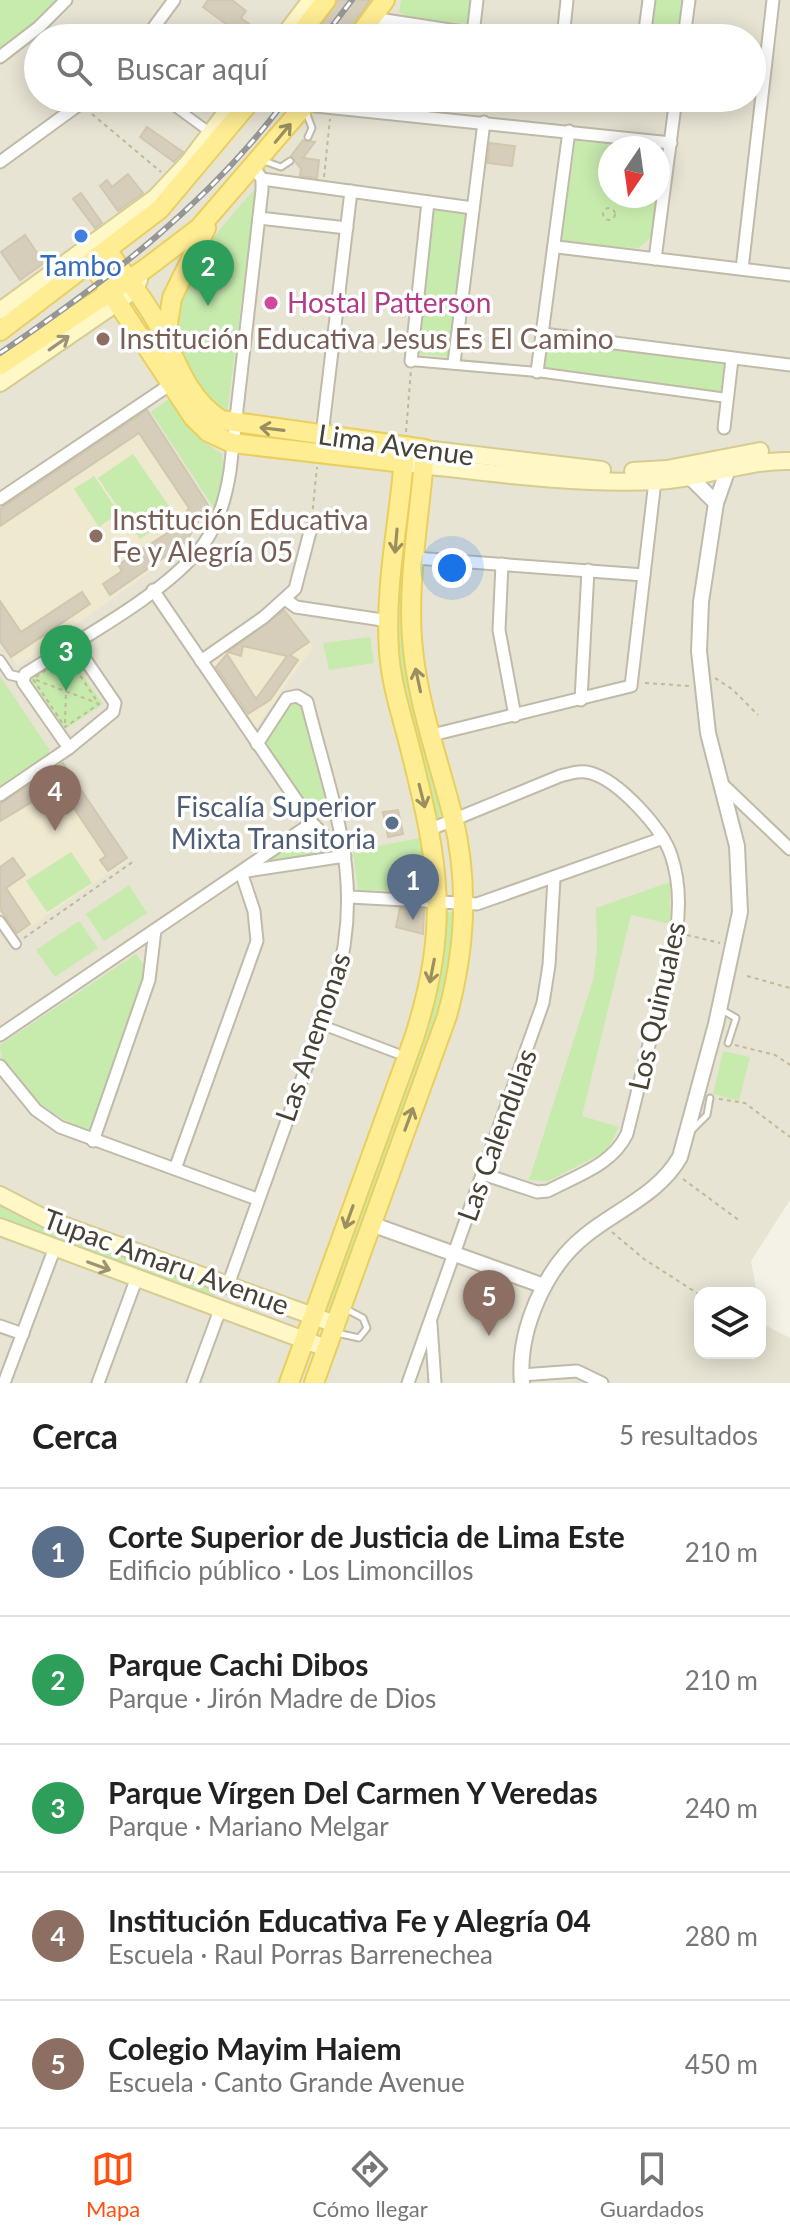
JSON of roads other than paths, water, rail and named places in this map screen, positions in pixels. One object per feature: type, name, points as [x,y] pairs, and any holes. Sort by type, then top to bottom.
[{"type":"main road","points":[[293,24],[311,0]]},
{"type":"main road","points":[[308,24],[326,0]]},
{"type":"main road","points":[[373,24],[378,20],[385,0]]},
{"type":"main road","points":[[103,245],[164,188],[226,112]]},
{"type":"main road","points":[[0,331],[103,245],[173,197],[242,112]]},
{"type":"main road","points":[[0,383],[131,284],[214,213],[259,169],[300,112]]},
{"type":"main road","points":[[166,344],[172,298],[214,213]]},
{"type":"main road","name":"Lima Avenue","points":[[103,245],[131,284],[179,371],[202,404],[233,434],[322,435],[405,449],[424,457],[562,478],[655,481],[738,454],[790,450]]},
{"type":"main road","points":[[0,311],[88,257]]},
{"type":"main road","name":"Lima Avenue","points":[[88,257],[203,428],[318,454],[405,449]]},
{"type":"main road","points":[[0,365],[114,296]]},
{"type":"main road","points":[[289,1383],[424,1008],[437,943],[439,900],[431,829],[391,671],[389,621],[405,449]]},
{"type":"main road","points":[[314,1383],[453,993],[464,904],[454,821],[412,647],[415,558],[424,457]]},
{"type":"main road","name":"Lima Avenue","points":[[424,457],[600,470],[686,472],[790,461]]},
{"type":"main road","name":"Tupac Amaru Avenue","points":[[0,1195],[46,1219],[313,1316],[334,1328]]},
{"type":"main road","name":"Tupac Amaru Avenue","points":[[0,1227],[54,1250],[305,1340],[334,1328]]},
{"type":"street","points":[[42,24],[66,0]]},
{"type":"street","points":[[156,24],[174,0]]},
{"type":"street","points":[[474,24],[477,0]]},
{"type":"street","points":[[564,24],[567,0]]},
{"type":"street","points":[[646,24],[649,0]]},
{"type":"street","points":[[686,24],[689,0]]},
{"type":"street","points":[[766,61],[773,0]]},
{"type":"street","points":[[379,24],[378,20],[394,24]]},
{"type":"street","points":[[0,57],[24,39]]},
{"type":"street","points":[[0,162],[69,112]]},
{"type":"street","points":[[182,112],[204,128]]},
{"type":"street","points":[[409,112],[671,143]]},
{"type":"street","points":[[655,259],[674,112]]},
{"type":"street","points":[[742,269],[760,112]]},
{"type":"street","points":[[454,363],[484,122]]},
{"type":"street","points":[[537,372],[557,247],[569,131]]},
{"type":"street","points":[[0,660],[10,675],[28,678],[189,561],[214,527],[227,491],[259,218],[259,169],[323,187],[473,208]]},
{"type":"street","points":[[322,435],[351,191]]},
{"type":"street","points":[[428,202],[411,361],[537,372],[727,398]]},
{"type":"street","points":[[259,218],[347,228]]},
{"type":"street","points":[[557,247],[790,275]]},
{"type":"street","points":[[543,334],[790,365]]},
{"type":"street","points":[[724,428],[732,359]]},
{"type":"street","points":[[0,499],[171,384]]},
{"type":"street","points":[[602,1383],[577,1371],[522,1379],[523,1346],[544,1286],[570,1249],[672,1171],[688,1134],[720,1009],[737,934],[741,887],[737,846],[719,781],[700,669],[701,602],[716,503],[728,469]]},
{"type":"street","points":[[686,472],[716,503]]},
{"type":"street","points":[[432,735],[629,688],[634,680],[655,481]]},
{"type":"street","points":[[201,661],[285,599],[298,583],[311,528]]},
{"type":"street","points":[[415,558],[473,557],[502,564],[644,575]]},
{"type":"street","points":[[502,564],[500,642],[515,716]]},
{"type":"street","points":[[581,700],[588,570]]},
{"type":"street","points":[[153,590],[312,823],[345,856]]},
{"type":"street","points":[[285,599],[296,607],[389,621]]},
{"type":"street","points":[[0,795],[69,748],[114,708],[115,703],[74,643]]},
{"type":"street","points":[[28,678],[69,748]]},
{"type":"street","name":"Las Anemonas","points":[[228,1285],[342,963],[350,897],[345,856],[307,702],[297,696],[287,698],[257,744]]},
{"type":"street","name":"Los Quinuales","points":[[431,829],[578,771],[592,773],[632,801],[663,838],[671,853],[678,889],[676,935],[630,1122],[620,1149],[612,1158],[548,1191],[537,1192],[483,1174]]},
{"type":"street","points":[[719,781],[790,849]]},
{"type":"street","points":[[0,1035],[312,823]]},
{"type":"street","points":[[350,897],[439,900],[464,904],[495,900],[663,838]]},
{"type":"street","points":[[241,872],[345,856]]},
{"type":"street","points":[[175,1169],[255,949],[254,911],[241,872]]},
{"type":"street","name":"Las Calendulas","points":[[408,1383],[543,1003],[549,965],[554,879]]},
{"type":"street","points":[[0,921],[16,944]]},
{"type":"street","points":[[93,1141],[149,980],[155,930]]},
{"type":"street","points":[[330,1028],[396,1053]]},
{"type":"street","points":[[0,1066],[36,1110],[60,1127],[257,1199]]},
{"type":"street","points":[[371,1224],[544,1286]]},
{"type":"street","points":[[4,1383],[54,1250]]},
{"type":"street","points":[[98,1383],[136,1280]]},
{"type":"street","points":[[193,1383],[220,1310]]},
{"type":"street","points":[[431,1319],[435,1383]]},
{"type":"street","points":[[0,1326],[23,1334]]},
{"type":"lane","points":[[308,137],[312,128],[309,112]]},
{"type":"lane","points":[[259,169],[281,167],[290,161]]},
{"type":"lane","points":[[720,1009],[736,1018],[728,1043]]},
{"type":"lane","points":[[688,1134],[707,1115],[710,1098]]},
{"type":"lane","points":[[363,1318],[367,1328],[365,1334],[354,1339],[334,1328],[363,1318]]},
{"type":"railway","points":[[334,24],[352,0]]},
{"type":"railway","points":[[0,353],[79,298],[155,238],[225,172],[276,112]]},
{"type":"place","name":"Tambo","points":[[81,236]]},
{"type":"place","name":"Hostal Patterson","points":[[271,303]]},
{"type":"place","name":"Parque Cachi Dibos","points":[[208,306]]},
{"type":"place","name":"Institución Educativa Jesus Es El Camino","points":[[103,339]]},
{"type":"place","name":"Institución Educativa Fe y Alegría 05","points":[[96,536]]},
{"type":"place","name":"Parque Vírgen Del Carmen Y Veredas","points":[[66,691]]},
{"type":"place","name":"Fiscalía Superior Mixta Transitoria","points":[[392,823]]},
{"type":"place","name":"Institución Educativa Fe y Alegría 04","points":[[55,831]]},
{"type":"place","name":"Corte Superior de Justicia de Lima Este","points":[[413,920]]},
{"type":"place","name":"Colegio Mayim Haiem","points":[[489,1336]]}]
